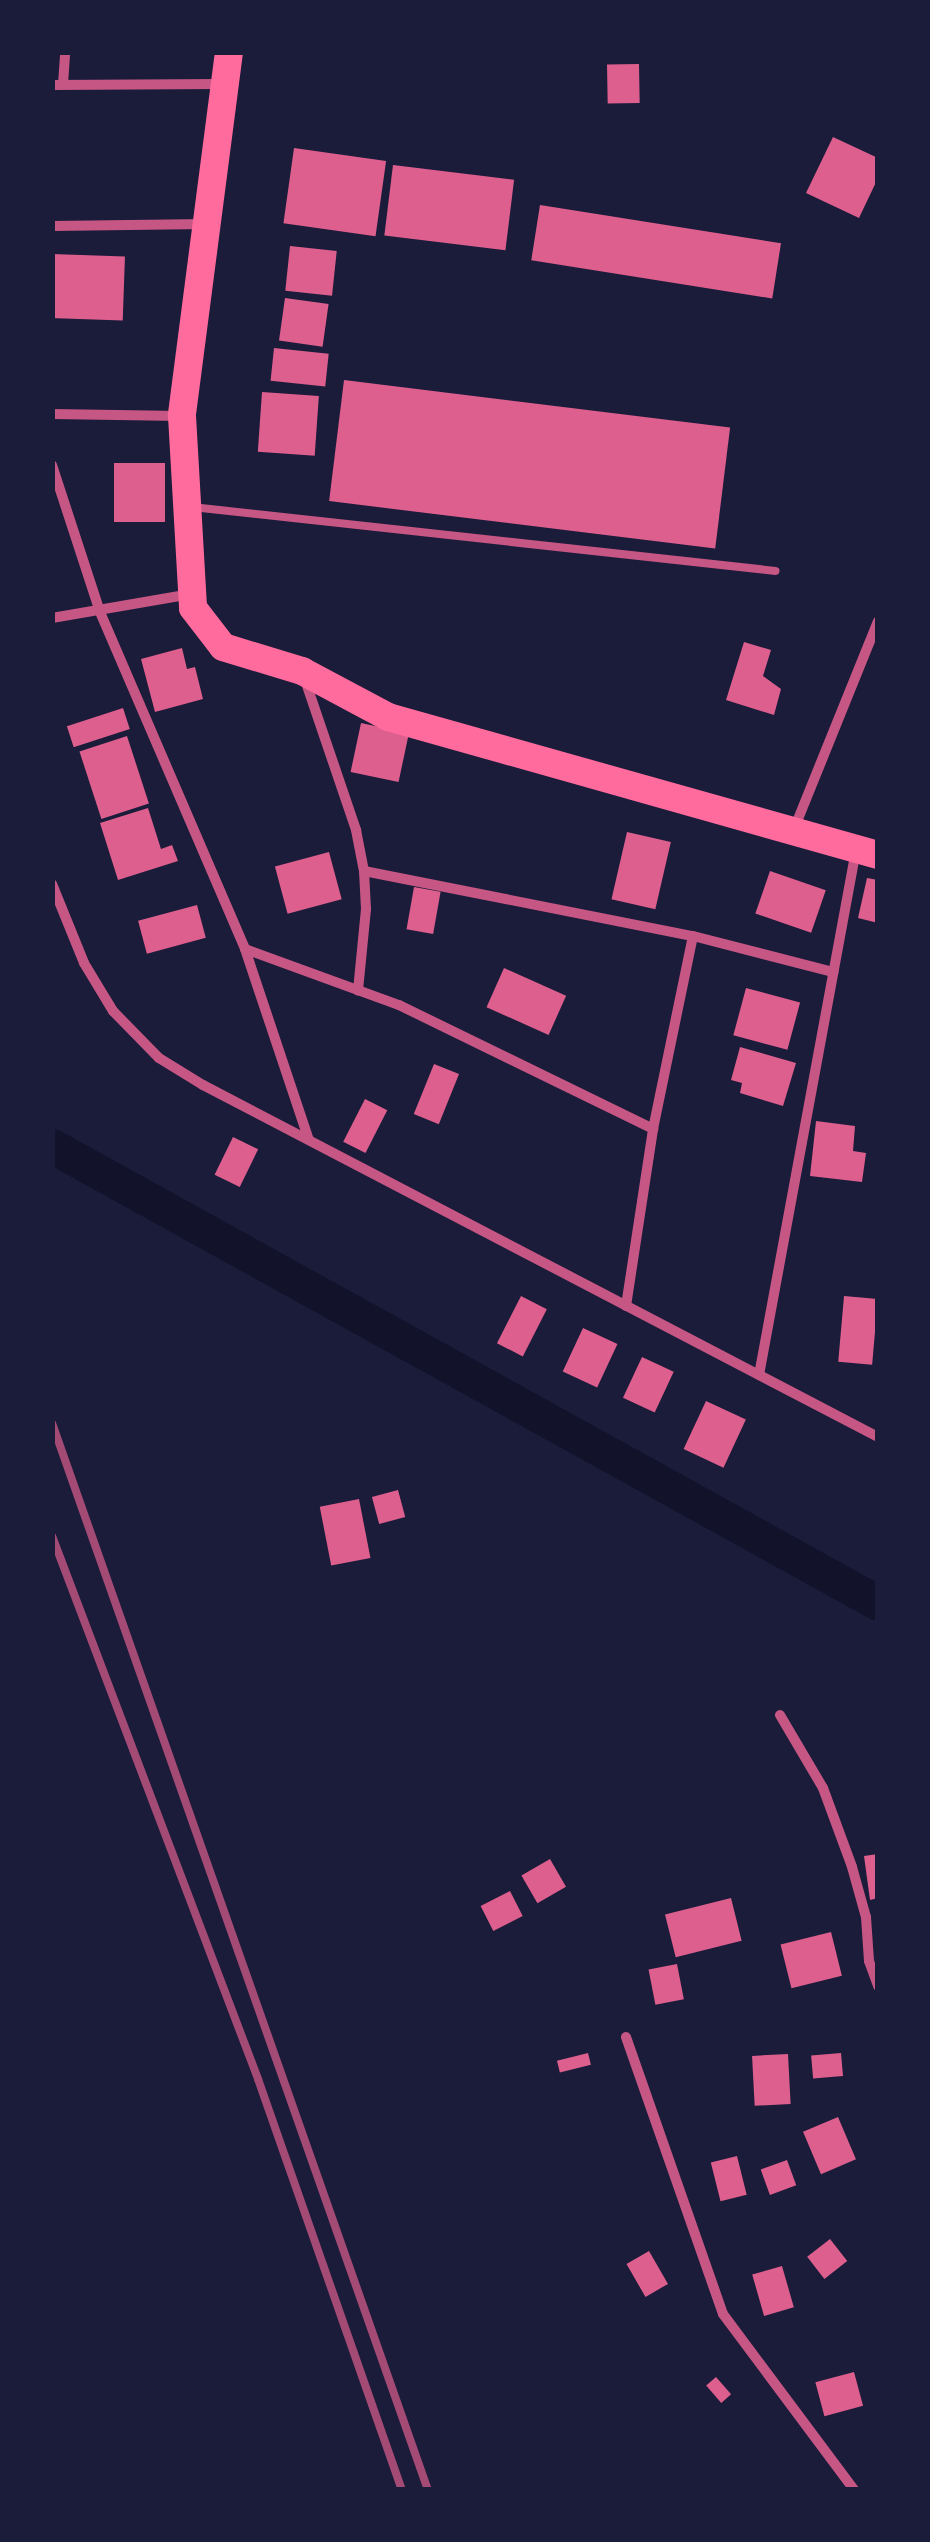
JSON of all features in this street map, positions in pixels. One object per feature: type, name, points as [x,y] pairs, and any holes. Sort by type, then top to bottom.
[{"type":"highway","points":[[228,52],[182,416],[194,608],[223,647],[302,671],[388,717],[867,852]]},
{"type":"street","points":[[65,52],[58,84],[224,84]]},
{"type":"street","points":[[52,226],[206,224]]},
{"type":"street","points":[[52,414],[182,416]]},
{"type":"street","points":[[52,465],[100,612],[244,949],[309,1140]]},
{"type":"street","points":[[52,618],[192,594]]},
{"type":"street","points":[[793,831],[878,621]]},
{"type":"street","points":[[302,671],[356,830],[364,871],[366,910],[358,991]]},
{"type":"street","points":[[760,1375],[833,972],[867,852]]},
{"type":"street","points":[[364,871],[693,936],[833,972]]},
{"type":"street","points":[[52,884],[84,963],[113,1011],[159,1058],[878,1437]]},
{"type":"street","points":[[626,1306],[653,1129],[693,936]]},
{"type":"street","points":[[244,949],[399,1005],[653,1129]]},
{"type":"street","points":[[780,1715],[823,1788],[852,1866],[866,1917],[868,1961],[878,1986]]},
{"type":"street","points":[[626,2037],[722,2314],[854,2490]]},
{"type":"lane","points":[[188,506],[776,571]]},
{"type":"building","points":[[639,64],[640,103],[608,104],[607,65]]},
{"type":"building","points":[[833,137],[878,158],[878,178],[859,218],[806,193]]},
{"type":"building","points":[[294,148],[386,161],[376,236],[283,223]]},
{"type":"building","points":[[393,165],[514,180],[505,250],[384,235]]},
{"type":"building","points":[[540,205],[781,243],[772,298],[531,260]]},
{"type":"building","points":[[290,246],[337,251],[332,296],[285,291]]},
{"type":"building","points":[[52,254],[125,257],[123,321],[52,318]]},
{"type":"building","points":[[285,298],[329,304],[323,347],[279,341]]},
{"type":"building","points":[[274,348],[329,354],[325,387],[271,381]]},
{"type":"building","points":[[344,380],[730,427],[715,548],[329,501]]},
{"type":"building","points":[[262,392],[319,396],[315,456],[258,452]]},
{"type":"building","points":[[114,463],[165,463],[165,522],[114,522]]},
{"type":"building","points":[[744,642],[771,650],[763,676],[781,689],[774,715],[726,700]]},
{"type":"building","points":[[182,648],[187,669],[195,667],[203,699],[155,712],[141,659]]},
{"type":"building","points":[[123,708],[130,729],[74,747],[67,726]]},
{"type":"building","points":[[361,723],[409,733],[399,782],[351,772]]},
{"type":"building","points":[[127,736],[149,804],[101,819],[79,751]]},
{"type":"building","points":[[148,808],[161,849],[172,845],[178,861],[118,880],[100,823]]},
{"type":"building","points":[[627,832],[671,842],[655,909],[611,899]]},
{"type":"building","points":[[329,852],[342,899],[288,914],[275,866]]},
{"type":"building","points":[[770,871],[826,890],[811,933],[755,914]]},
{"type":"building","points":[[867,878],[878,880],[878,923],[858,918]]},
{"type":"building","points":[[414,887],[441,892],[433,934],[407,929]]},
{"type":"building","points":[[197,905],[206,938],[147,954],[138,921]]},
{"type":"building","points":[[504,968],[566,996],[549,1035],[487,1007]]},
{"type":"building","points":[[746,988],[800,1002],[787,1050],[733,1035]]},
{"type":"building","points":[[740,1047],[796,1063],[783,1106],[740,1093],[742,1083],[731,1080]]},
{"type":"building","points":[[434,1064],[459,1074],[439,1124],[414,1114]]},
{"type":"building","points":[[365,1099],[387,1110],[365,1153],[343,1142]]},
{"type":"building","points":[[816,1121],[855,1126],[853,1151],[866,1153],[862,1182],[810,1176]]},
{"type":"building","points":[[233,1137],[258,1149],[240,1187],[215,1175]]},
{"type":"building","points":[[521,1296],[547,1309],[523,1356],[497,1343]]},
{"type":"building","points":[[844,1296],[878,1299],[872,1365],[838,1362]]},
{"type":"building","points":[[583,1328],[617,1344],[597,1388],[563,1372]]},
{"type":"building","points":[[642,1357],[674,1372],[655,1413],[623,1398]]},
{"type":"building","points":[[706,1401],[746,1420],[723,1468],[684,1449]]},
{"type":"building","points":[[398,1490],[405,1517],[379,1524],[372,1497]]},
{"type":"building","points":[[359,1499],[370,1558],[331,1566],[320,1507]]},
{"type":"building","points":[[878,1854],[878,1898],[870,1900],[864,1856]]},
{"type":"building","points":[[550,1859],[566,1887],[537,1903],[521,1876]]},
{"type":"building","points":[[510,1891],[523,1916],[493,1931],[481,1906]]},
{"type":"building","points":[[731,1898],[742,1941],[676,1957],[665,1914]]},
{"type":"building","points":[[831,1932],[842,1976],[791,1988],[781,1945]]},
{"type":"building","points":[[677,1964],[684,1999],[655,2005],[649,1970]]},
{"type":"building","points":[[588,2053],[591,2065],[560,2072],[557,2061]]},
{"type":"building","points":[[841,2053],[843,2076],[813,2079],[811,2056]]},
{"type":"building","points":[[788,2054],[791,2104],[755,2106],[752,2056]]},
{"type":"building","points":[[838,2117],[856,2159],[821,2174],[803,2132]]},
{"type":"building","points":[[737,2156],[747,2195],[720,2201],[711,2163]]},
{"type":"building","points":[[787,2160],[796,2185],[770,2195],[761,2170]]},
{"type":"building","points":[[830,2239],[847,2261],[824,2279],[807,2257]]},
{"type":"building","points":[[649,2251],[668,2284],[645,2297],[626,2264]]},
{"type":"building","points":[[782,2266],[794,2307],[764,2316],[752,2275]]},
{"type":"building","points":[[854,2372],[863,2406],[824,2416],[815,2382]]},
{"type":"building","points":[[716,2377],[731,2394],[721,2403],[706,2386]]},
{"type":"waterway","points":[[52,1146],[878,1603]]},
{"type":"railway","points":[[52,1423],[428,2490]]},
{"type":"railway","points":[[52,1536],[258,2079],[402,2490]]}]
